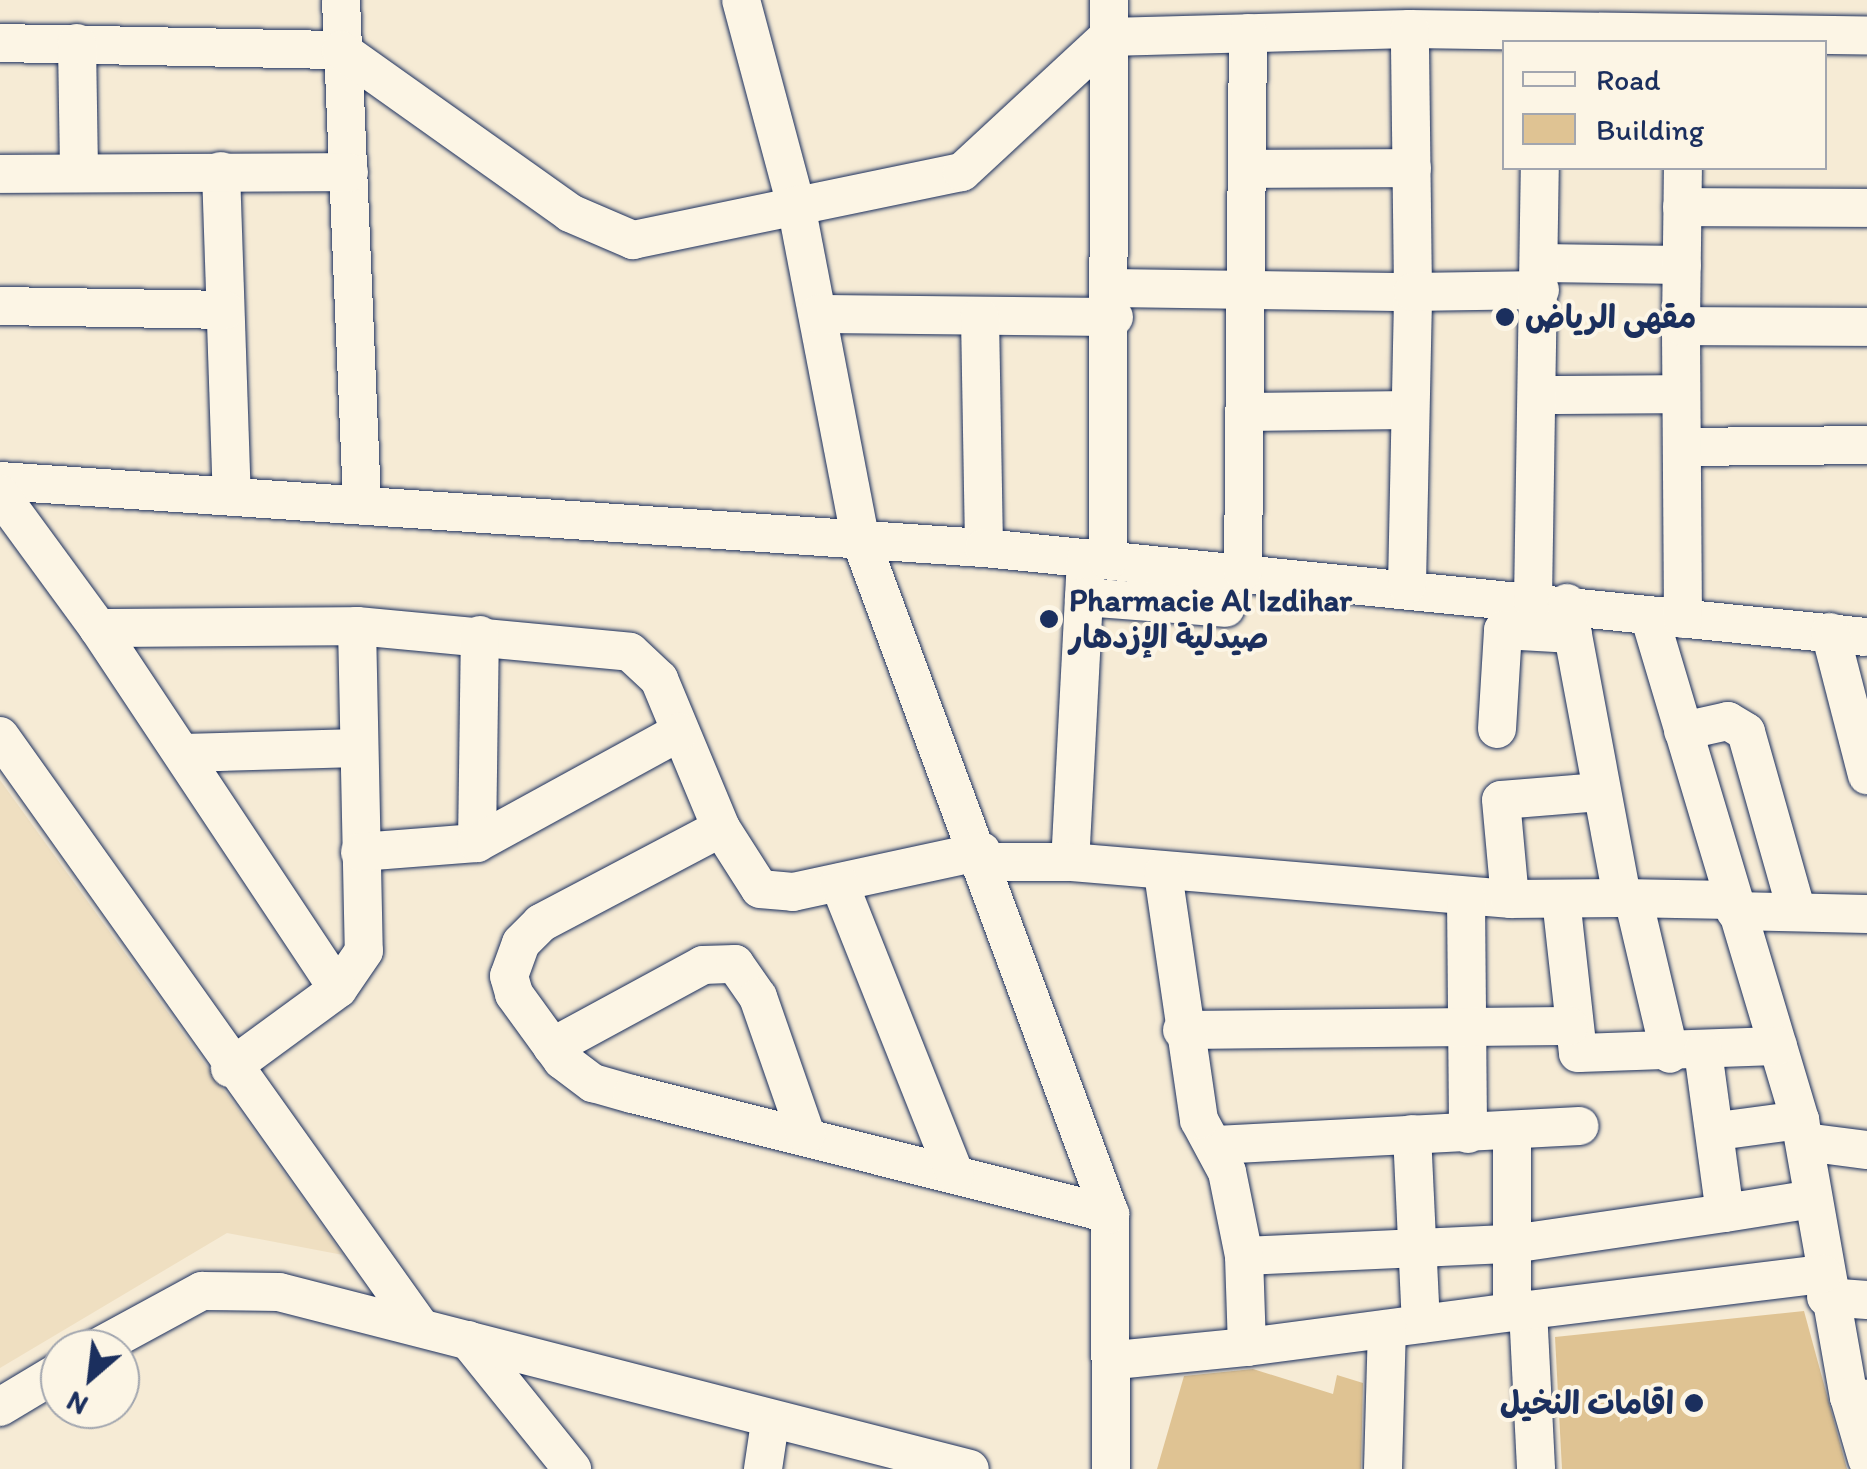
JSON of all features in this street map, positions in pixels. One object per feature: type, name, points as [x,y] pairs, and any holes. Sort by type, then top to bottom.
[{"type":"street","points":[[341,0],[362,502]]},
{"type":"street","points":[[741,0],[796,205],[862,541],[983,857],[1110,1214],[1116,1360],[1111,1469]]},
{"type":"street","points":[[0,43],[341,50],[617,237],[962,172],[1108,18]]},
{"type":"street","points":[[1108,18],[1248,33],[1538,25],[1682,40],[1867,36]]},
{"type":"street","points":[[1070,862],[1084,597],[1097,559],[1113,303],[1108,18]]},
{"type":"street","points":[[1406,585],[1413,292],[1410,29]]},
{"type":"street","points":[[1243,571],[1248,33]]},
{"type":"street","points":[[78,43],[79,173]]},
{"type":"street","points":[[1247,169],[1412,168]]},
{"type":"street","points":[[1540,170],[1542,395],[1558,613],[1628,898],[1718,1131],[1725,1213]]},
{"type":"street","points":[[1683,170],[1682,447],[1666,617],[1682,731],[1803,1131],[1825,1285],[1858,1398],[1867,1459]]},
{"type":"street","points":[[220,172],[232,495]]},
{"type":"street","points":[[0,174],[349,172]]},
{"type":"street","points":[[1682,207],[1867,208]]},
{"type":"street","points":[[820,314],[980,317],[1245,289],[1413,292],[1541,276],[1682,265]]},
{"type":"street","points":[[0,306],[225,310]]},
{"type":"street","points":[[980,317],[984,548]]},
{"type":"street","points":[[1681,326],[1867,327]]},
{"type":"street","points":[[1542,395],[1682,394]]},
{"type":"street","points":[[1244,412],[1410,410]]},
{"type":"street","points":[[1682,447],[1867,445]]},
{"type":"street","points":[[0,481],[362,502],[984,548],[1406,585],[1558,613],[1666,617],[1867,637]]},
{"type":"street","points":[[0,494],[98,628],[338,989]]},
{"type":"street","points":[[1084,597],[1226,608]]},
{"type":"street","points":[[1497,729],[1503,630],[1558,613]]},
{"type":"street","points":[[98,628],[357,626],[630,652],[660,679],[720,828],[760,890],[839,884],[983,857],[1510,900],[1628,898],[1867,914]]},
{"type":"street","points":[[230,1068],[338,989],[367,933],[360,852],[357,626]]},
{"type":"street","points":[[1830,632],[1867,775]]},
{"type":"street","points":[[477,844],[480,635]]},
{"type":"street","points":[[1682,731],[1728,720],[1746,732],[1797,912]]},
{"type":"street","points":[[360,852],[477,844],[680,732]]},
{"type":"street","points":[[0,736],[230,1068],[420,1328]]},
{"type":"street","points":[[182,753],[358,748]]},
{"type":"street","points":[[1510,900],[1501,800],[1600,792]]},
{"type":"street","points":[[720,828],[541,923],[521,944],[509,976],[514,994],[552,1047],[594,1083],[1110,1214]]},
{"type":"street","points":[[1164,874],[1182,1030],[1199,1120],[1216,1145],[1244,1256],[1247,1347]]},
{"type":"street","points":[[839,884],[956,1174]]},
{"type":"street","points":[[1466,897],[1471,1025],[1468,1134]]},
{"type":"street","points":[[1561,899],[1569,1026],[1586,1058],[1778,1046]]},
{"type":"street","points":[[552,1047],[703,965],[735,964],[758,997],[806,1136]]},
{"type":"street","points":[[1182,1030],[1569,1026]]},
{"type":"street","points":[[1216,1145],[1412,1134],[1512,1133],[1580,1126]]},
{"type":"street","points":[[1718,1131],[1803,1131],[1867,1150]]},
{"type":"street","points":[[1512,1133],[1512,1244],[1536,1469]]},
{"type":"street","points":[[1383,1469],[1414,1244],[1412,1134]]},
{"type":"street","points":[[1244,1256],[1350,1230],[1414,1244],[1512,1244],[1813,1199]]},
{"type":"street","points":[[1116,1360],[1520,1311],[1825,1285],[1867,1300]]},
{"type":"street","points":[[127,1329],[161,1308],[236,1287],[420,1328],[770,1422],[970,1469]]},
{"type":"street","points":[[468,1340],[572,1469]]},
{"type":"street","points":[[0,1408],[40,1383]]},
{"type":"street","points":[[763,1469],[770,1422]]},
{"type":"shaded area","points":[[0,780],[343,1255],[227,1233],[66,1329],[40,1329],[40,1344],[0,1368]]},
{"type":"building","name":"اقامات النخيل","points":[[1804,1311],[1847,1469],[1562,1469],[1555,1337]]},
{"type":"building","points":[[1253,1369],[1333,1394],[1337,1375],[1363,1383],[1361,1469],[1157,1469],[1184,1376]]},
{"type":"place","name":"مقهى الرياض","points":[[1505,317]]},
{"type":"place","name":"Pharmacie Al Izdihar صيدلية الإزدهار","points":[[1049,619]]},
{"type":"place","name":"اقامات النخيل","points":[[1694,1403]]}]
